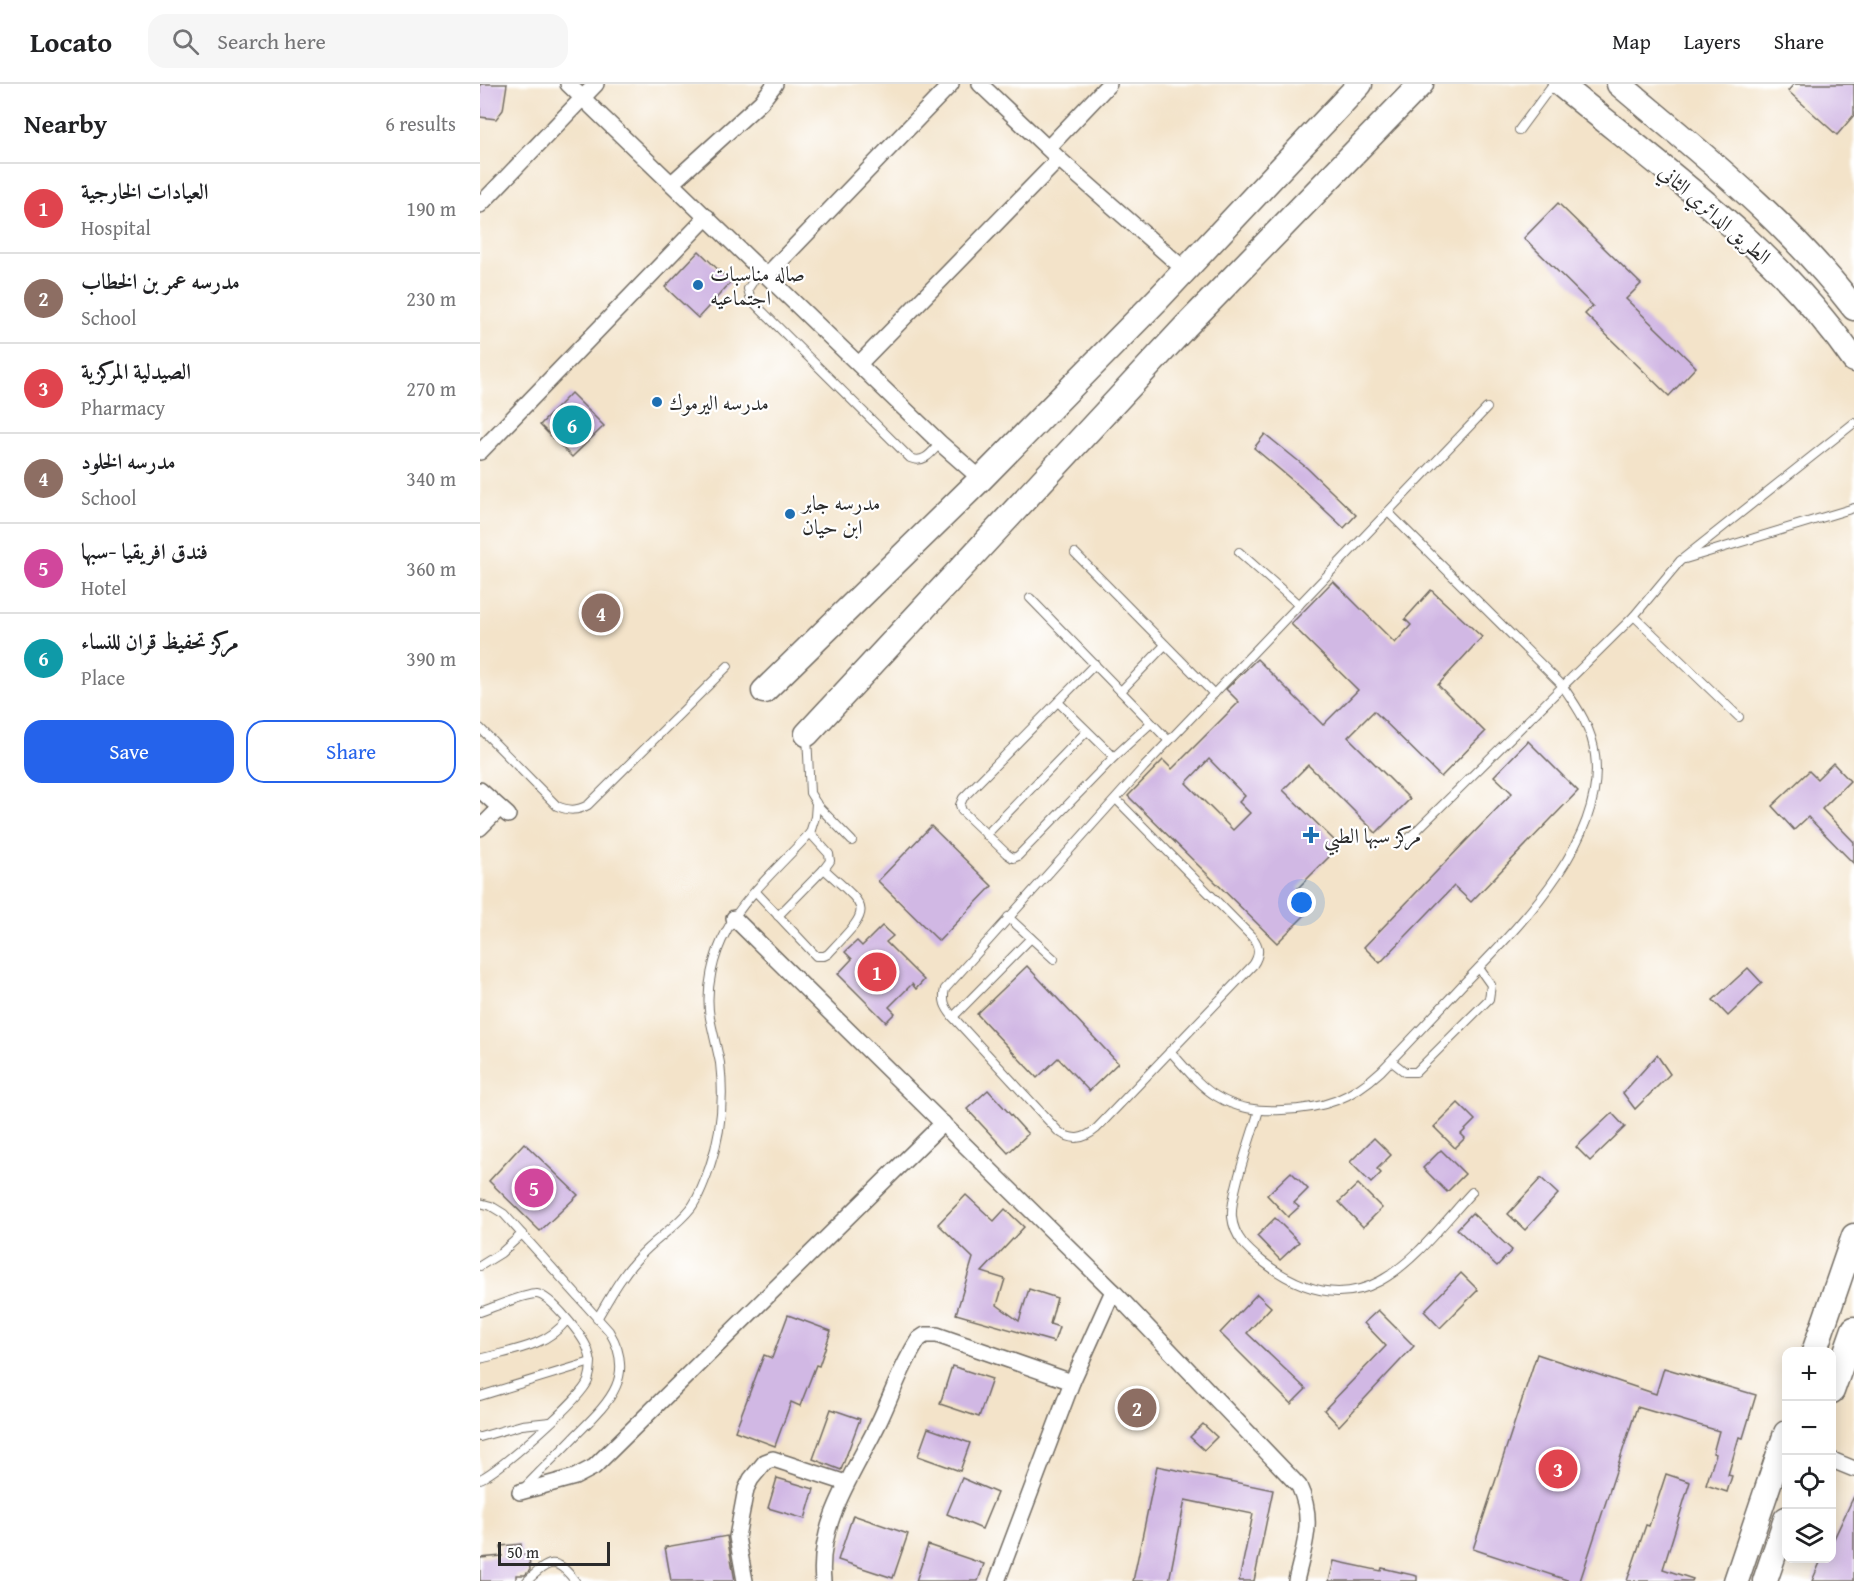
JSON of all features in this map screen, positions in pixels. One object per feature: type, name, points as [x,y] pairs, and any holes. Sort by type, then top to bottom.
[{"type":"main road","points":[[764,691],[981,479],[1158,299],[1360,84]]},
{"type":"main road","points":[[807,735],[1185,327],[1421,84]]},
{"type":"main road","name":"الطريق الدائري الثاني","points":[[1560,84],[1752,244],[1798,291],[1854,360]]},
{"type":"main road","name":"الطريق الدائري الثاني","points":[[1618,84],[1729,177],[1789,232],[1828,274],[1854,308]]},
{"type":"main road","points":[[1158,299],[1185,327]]},
{"type":"main road","points":[[1816,1347],[1854,1236]]},
{"type":"main road","points":[[1836,1380],[1854,1329]]},
{"type":"main road","points":[[1736,1581],[1782,1445]]},
{"type":"main road","points":[[1766,1581],[1782,1531]]},
{"type":"street","points":[[568,84],[981,479]]},
{"type":"street","points":[[480,205],[596,84]]},
{"type":"street","points":[[672,183],[761,102],[775,84]]},
{"type":"street","points":[[764,272],[951,84]]},
{"type":"street","points":[[980,84],[1053,154],[1185,270]]},
{"type":"street","points":[[859,364],[1053,154],[1109,84]]},
{"type":"street","points":[[480,452],[707,217]]},
{"type":"street","points":[[480,790],[504,811],[480,828]]},
{"type":"street","points":[[734,918],[1113,1291],[1299,1486],[1305,1499],[1308,1527],[1296,1581]]},
{"type":"street","points":[[520,1492],[575,1477],[594,1467],[943,1123]]},
{"type":"street","points":[[997,1581],[1072,1382],[1113,1291]]},
{"type":"street","points":[[824,1581],[822,1569],[826,1538],[846,1483],[915,1345],[925,1335],[937,1335],[1072,1382]]},
{"type":"street","points":[[745,1581],[737,1537],[746,1489],[765,1462],[773,1459],[846,1483]]},
{"type":"street","points":[[1836,1462],[1854,1469]]},
{"type":"lane","points":[[1519,130],[1553,84]]},
{"type":"lane","points":[[764,272],[748,289],[752,300],[910,458],[920,460],[925,458],[940,442]]},
{"type":"lane","points":[[1116,799],[1252,937],[1259,951],[1258,958],[1253,965],[1096,1129],[1088,1136],[1077,1139],[1067,1137],[1058,1131],[953,1017],[946,1008],[943,998],[945,988],[1008,916],[1169,741],[1487,408]]},
{"type":"lane","points":[[1406,841],[1634,616],[1680,561],[1854,423]]},
{"type":"lane","points":[[1680,561],[1854,507]]},
{"type":"lane","points":[[1170,1051],[1202,1086],[1214,1095],[1238,1106],[1259,1110],[1299,1110],[1330,1104],[1358,1090],[1391,1061],[1530,915],[1573,846],[1590,810],[1596,775],[1593,741],[1583,716],[1562,685],[1388,512]]},
{"type":"lane","points":[[1239,552],[1299,605]]},
{"type":"lane","points":[[1075,553],[1214,694]]},
{"type":"lane","points":[[1030,598],[1169,741]]},
{"type":"lane","points":[[1634,616],[1740,717]]},
{"type":"lane","points":[[1121,691],[1166,645]]},
{"type":"lane","points":[[1095,664],[960,801],[960,809],[1010,857],[1018,856],[1114,757],[1151,723]]},
{"type":"lane","points":[[480,728],[557,806],[565,810],[581,809],[588,805],[728,666]]},
{"type":"lane","points":[[1058,702],[1114,757]]},
{"type":"lane","points":[[986,835],[1087,731]]},
{"type":"lane","points":[[807,735],[808,785],[816,803],[852,841]]},
{"type":"lane","points":[[597,1319],[616,1286],[637,1258],[691,1208],[705,1180],[711,1163],[721,1113],[720,1064],[710,1016],[709,994],[718,950],[734,918],[810,833],[816,803]]},
{"type":"lane","points":[[778,916],[830,861],[829,854],[810,833]]},
{"type":"lane","points":[[756,892],[816,956],[820,957],[828,954],[857,923],[861,913],[856,898],[824,869]]},
{"type":"lane","points":[[1008,916],[1054,959]]},
{"type":"lane","points":[[953,1017],[1031,938]]},
{"type":"lane","points":[[1391,1061],[1406,1072],[1416,1072],[1489,999],[1491,985],[1479,968]]},
{"type":"lane","points":[[1259,1110],[1234,1196],[1232,1217],[1243,1244],[1280,1275],[1295,1283],[1328,1292],[1362,1288],[1378,1282],[1410,1259],[1473,1192]]},
{"type":"lane","points":[[480,1203],[492,1206],[504,1214],[609,1331],[618,1350],[620,1371],[615,1391],[602,1408],[520,1492]]},
{"type":"lane","points":[[480,1266],[522,1234]]},
{"type":"lane","points":[[480,1312],[537,1294],[549,1300],[585,1342],[591,1362],[587,1382],[582,1391],[499,1468],[480,1479]]},
{"type":"lane","points":[[480,1359],[544,1341],[560,1329],[567,1320]]},
{"type":"lane","points":[[480,1396],[591,1362]]},
{"type":"lane","points":[[480,1437],[522,1425],[550,1422]]},
{"type":"lane","points":[[527,1581],[543,1565],[550,1563],[557,1563],[564,1567],[575,1581]]},
{"type":"building","points":[[480,84],[507,84],[503,110],[496,119],[480,117]]},
{"type":"building","points":[[1794,84],[1854,84],[1854,115],[1837,135],[1788,91]]},
{"type":"building","points":[[1558,203],[1641,284],[1626,299],[1696,367],[1669,396],[1585,314],[1593,306],[1524,238]]},
{"type":"building","name":"صاله مناسبات اجتماعيه","points":[[699,251],[731,282],[698,318],[665,287]]},
{"type":"building","points":[[571,393],[604,426],[572,457],[540,425]]},
{"type":"building","points":[[1265,434],[1307,468],[1356,515],[1344,528],[1254,448]]},
{"type":"building","points":[[1333,581],[1395,643],[1411,625],[1405,619],[1431,590],[1482,637],[1438,685],[1485,732],[1441,777],[1374,711],[1348,737],[1410,799],[1376,833],[1308,765],[1283,790],[1340,846],[1298,888],[1315,905],[1277,943],[1128,796],[1163,760],[1172,769],[1239,702],[1226,689],[1257,659],[1323,725],[1358,690],[1291,624]],"holes":[[[1209,759],[1245,796],[1239,802],[1250,813],[1233,830],[1186,783]]]},
{"type":"building","points":[[1528,741],[1578,791],[1471,902],[1454,886],[1380,963],[1364,947],[1512,793],[1494,776]]},
{"type":"building","points":[[1833,763],[1850,781],[1822,809],[1854,842],[1854,864],[1808,817],[1794,830],[1772,806],[1809,771],[1817,779]]},
{"type":"building","points":[[931,826],[992,886],[939,941],[878,881]]},
{"type":"building","points":[[882,926],[893,936],[886,942],[924,980],[916,989],[912,984],[889,1007],[895,1013],[886,1022],[838,974],[852,959],[845,952],[857,941],[862,946]]},
{"type":"building","points":[[1027,966],[1118,1063],[1089,1091],[1058,1058],[1037,1078],[977,1014]]},
{"type":"building","points":[[1748,968],[1762,983],[1728,1016],[1713,1000]]},
{"type":"building","points":[[1657,1055],[1670,1074],[1635,1109],[1623,1093]]},
{"type":"building","points":[[988,1090],[1028,1134],[1008,1153],[967,1109]]},
{"type":"building","points":[[1458,1103],[1475,1120],[1461,1134],[1465,1138],[1455,1148],[1434,1127]]},
{"type":"building","points":[[1612,1113],[1625,1127],[1590,1161],[1576,1147]]},
{"type":"building","points":[[1374,1138],[1391,1155],[1377,1169],[1381,1173],[1371,1183],[1350,1162]]},
{"type":"building","points":[[524,1143],[578,1195],[540,1231],[489,1181]]},
{"type":"building","points":[[1441,1150],[1465,1174],[1447,1192],[1423,1168]]},
{"type":"building","points":[[1291,1172],[1308,1189],[1294,1203],[1299,1207],[1288,1217],[1267,1195]]},
{"type":"building","points":[[1541,1178],[1558,1194],[1525,1230],[1508,1214]]},
{"type":"building","points":[[1358,1184],[1382,1208],[1363,1227],[1339,1202]]},
{"type":"building","points":[[966,1195],[994,1221],[1005,1209],[1024,1227],[982,1272],[1005,1279],[997,1305],[1019,1321],[1029,1289],[1057,1298],[1050,1324],[1059,1327],[1054,1342],[956,1314],[973,1258],[938,1224]]},
{"type":"building","points":[[1472,1213],[1512,1250],[1497,1266],[1457,1229]]},
{"type":"building","points":[[1275,1218],[1299,1242],[1280,1260],[1257,1236]]},
{"type":"building","points":[[1461,1273],[1478,1290],[1440,1328],[1424,1311]]},
{"type":"building","points":[[1257,1294],[1271,1307],[1247,1333],[1306,1389],[1291,1404],[1220,1333]]},
{"type":"building","points":[[1378,1310],[1414,1346],[1339,1426],[1324,1410],[1386,1346],[1364,1323]]},
{"type":"building","points":[[788,1315],[831,1331],[819,1366],[816,1365],[800,1406],[791,1402],[775,1446],[735,1431],[764,1355],[772,1358]]},
{"type":"building","points":[[1537,1354],[1656,1394],[1664,1368],[1756,1395],[1743,1438],[1739,1437],[1728,1475],[1732,1476],[1727,1492],[1706,1485],[1716,1454],[1713,1453],[1719,1431],[1637,1407],[1580,1581],[1570,1581],[1473,1549]]},
{"type":"building","points":[[952,1366],[992,1379],[979,1417],[940,1404]]},
{"type":"building","points":[[831,1409],[860,1419],[841,1470],[813,1459]]},
{"type":"building","points":[[1203,1424],[1217,1437],[1204,1450],[1190,1437]]},
{"type":"building","points":[[928,1428],[970,1443],[960,1471],[918,1456]]},
{"type":"building","points":[[1157,1466],[1273,1490],[1254,1581],[1239,1581],[1253,1514],[1185,1500],[1169,1581],[1133,1581]]},
{"type":"building","points":[[1666,1474],[1690,1482],[1663,1569],[1693,1579],[1692,1581],[1627,1581],[1646,1525],[1649,1526]]},
{"type":"building","points":[[777,1478],[814,1489],[805,1519],[768,1508]]},
{"type":"building","points":[[962,1478],[997,1493],[982,1529],[947,1514]]},
{"type":"building","points":[[1854,1496],[1854,1581],[1812,1581],[1820,1563],[1836,1563],[1836,1534]]},
{"type":"building","points":[[853,1515],[908,1534],[893,1578],[838,1560]]},
{"type":"building","points":[[727,1536],[735,1581],[671,1581],[665,1547]]},
{"type":"building","points":[[521,1544],[522,1555],[529,1554],[530,1570],[525,1575],[516,1575],[516,1581],[480,1581],[480,1558],[502,1556],[501,1546]]},
{"type":"building","points":[[928,1545],[984,1564],[978,1581],[916,1581]]},
{"type":"building","points":[[1334,1561],[1417,1576],[1417,1581],[1329,1581]]},
{"type":"place","name":"صاله مناسبات اجتماعيه","points":[[698,285]]},
{"type":"place","name":"مدرسه اليرموك","points":[[657,402]]},
{"type":"place","name":"مركز تحفيظ قران للنساء","points":[[572,425]]},
{"type":"place","name":"مدرسه جابر ابن حيان","points":[[790,514]]},
{"type":"place","name":"مدرسه الخلود","points":[[601,613]]},
{"type":"place","name":"مركز سبها الطبي","points":[[1311,835]]},
{"type":"place","name":"العيادات الخارجية","points":[[877,972]]},
{"type":"place","name":"فندق افريقيا -سبها","points":[[534,1188]]},
{"type":"place","name":"مدرسه عمر بن الخطاب","points":[[1137,1408]]},
{"type":"place","name":"الصيدلية المركزية","points":[[1558,1469]]}]
